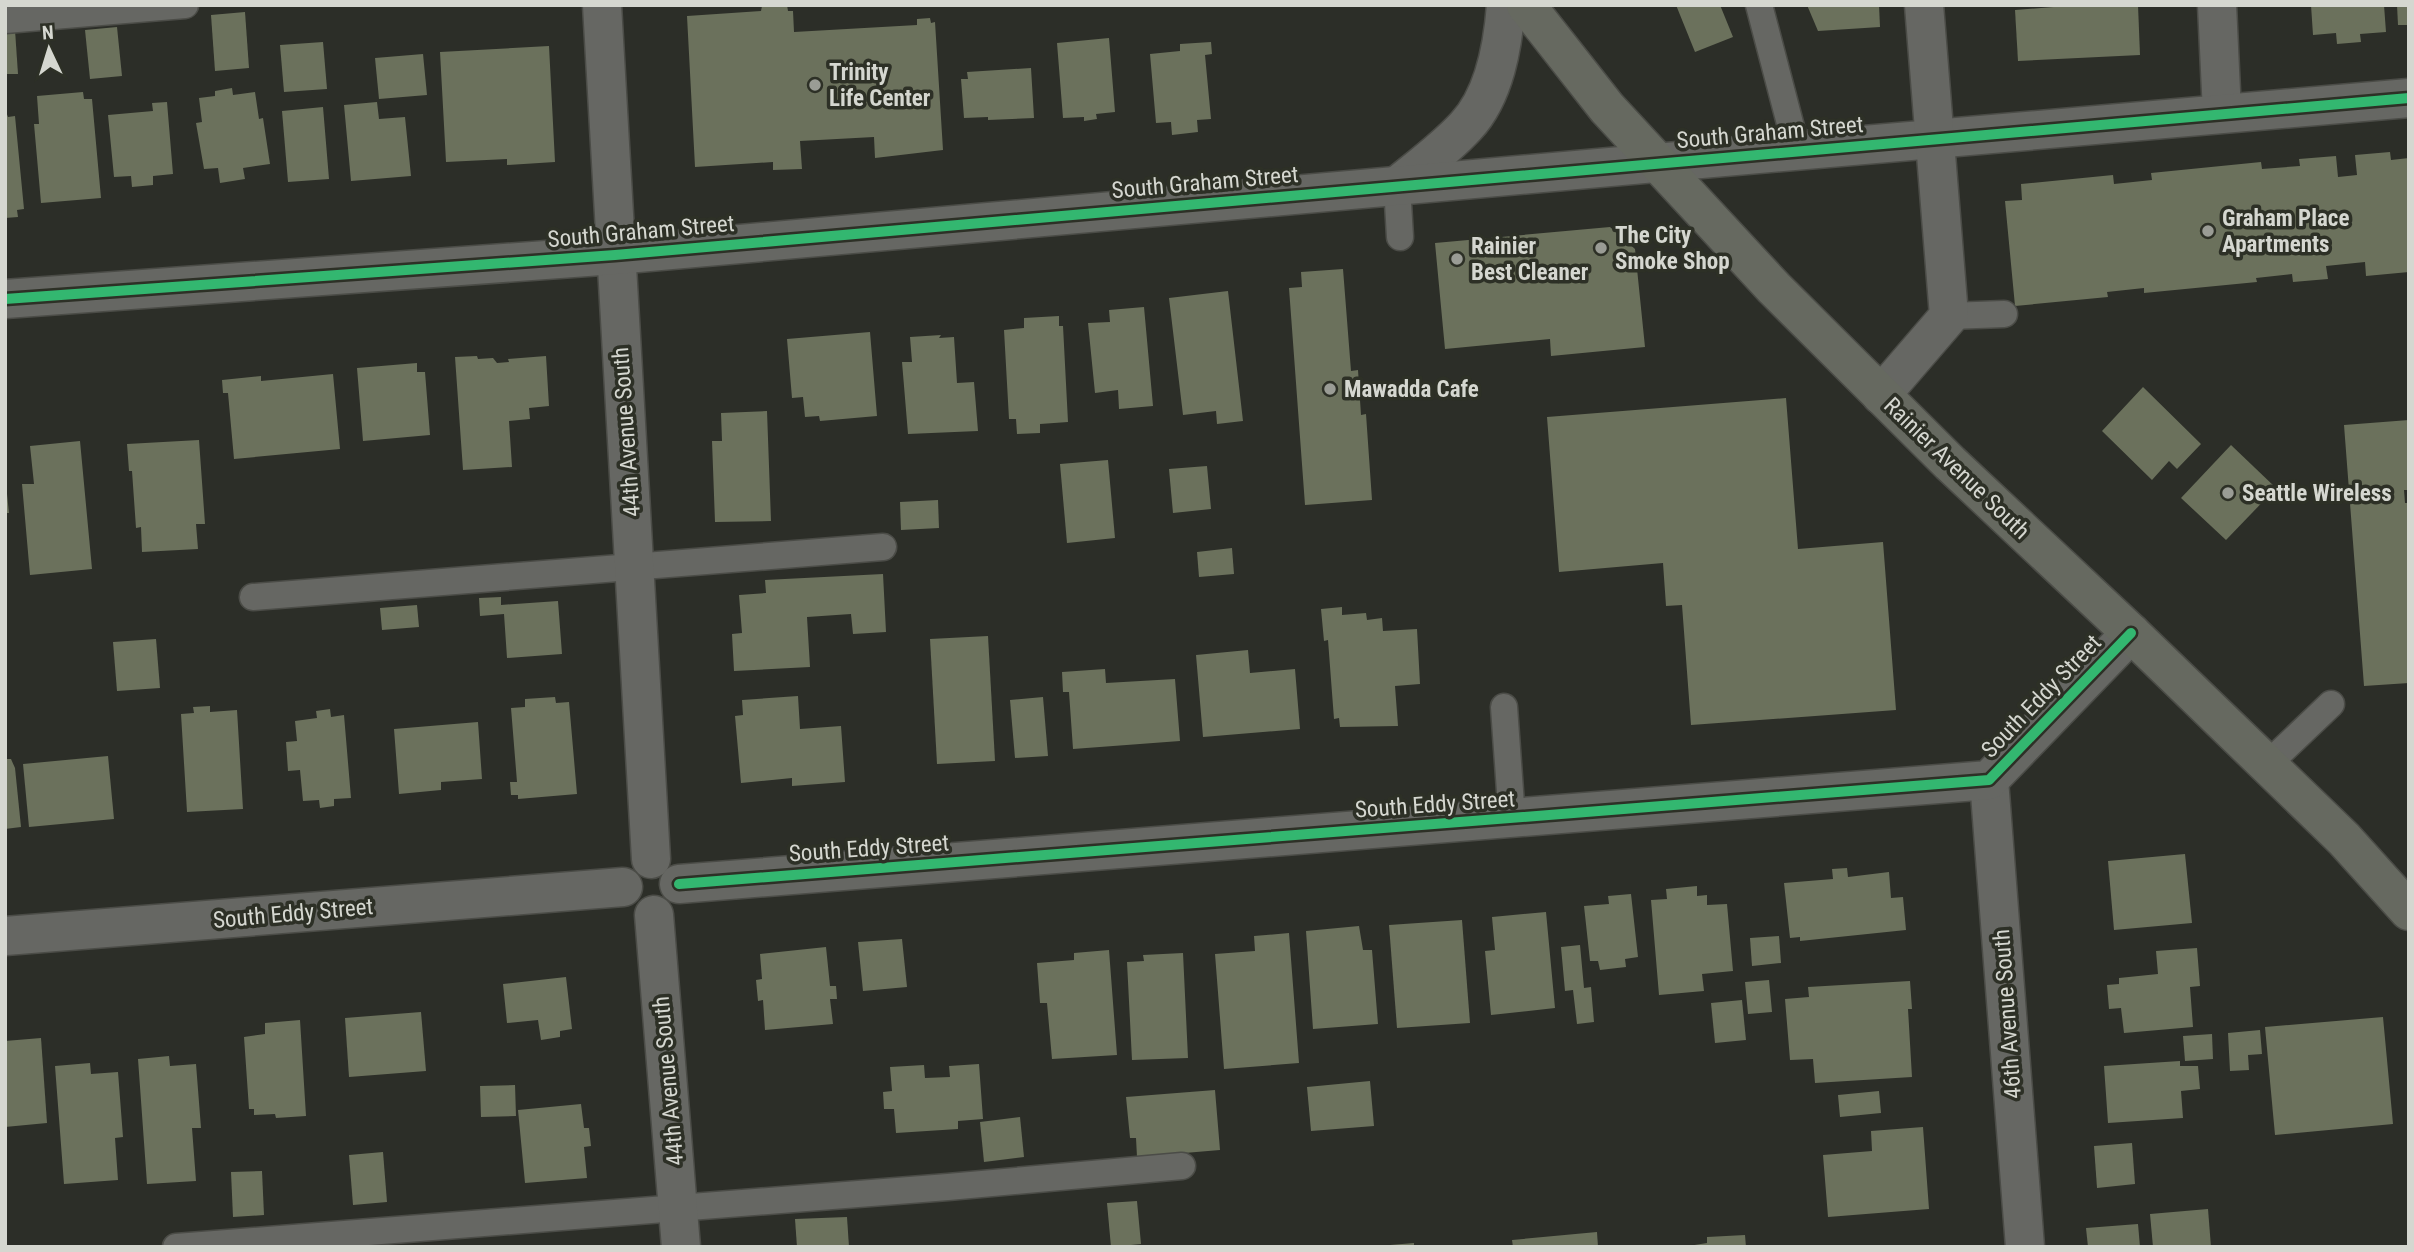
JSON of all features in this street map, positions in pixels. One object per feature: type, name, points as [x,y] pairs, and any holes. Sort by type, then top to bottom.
[{"type":"main road","name":"Rainier Avenue South","points":[[1522,6],[1656,163],[1881,396],[2131,633],[2404,898]]},
{"type":"street","name":"44th Avenue South","points":[[602,5],[635,568],[665,871]]},
{"type":"street","points":[[1881,396],[1949,316],[1924,5]]},
{"type":"street","points":[[2217,5],[2222,113]]},
{"type":"street","points":[[1397,186],[1467,126],[1483,102],[1503,43],[1522,6]]},
{"type":"street","name":"South Graham Street","points":[[5,299],[615,255],[2409,98]]},
{"type":"street","name":"South Eddy Street","points":[[665,871],[1512,820],[1989,780],[2131,633]]},
{"type":"street","name":"46th Avenue South","points":[[1989,780],[2025,1247]]},
{"type":"street","points":[[638,862],[665,871],[677,897],[672,906],[654,915],[639,913],[632,908],[623,887],[630,868],[638,862]]},
{"type":"street","name":"South Eddy Street","points":[[5,936],[623,887]]},
{"type":"street","name":"44th Avenue South","points":[[654,915],[681,1247]]},
{"type":"lane","points":[[5,20],[185,5]]},
{"type":"lane","points":[[1759,5],[1797,150]]},
{"type":"lane","points":[[1397,186],[1400,237]]},
{"type":"lane","points":[[1949,316],[2004,314]]},
{"type":"lane","points":[[253,597],[883,547]]},
{"type":"lane","points":[[2267,765],[2331,704]]},
{"type":"lane","points":[[1504,707],[1512,820]]},
{"type":"lane","points":[[176,1247],[1182,1166]]},
{"type":"building","name":"Trinity Life Center","points":[[787,5],[788,11],[793,11],[794,32],[917,25],[917,19],[930,18],[931,23],[935,22],[943,150],[875,158],[874,137],[800,141],[802,169],[773,170],[773,162],[695,167],[687,16],[761,11],[762,6]]},
{"type":"building","points":[[1676,5],[1720,5],[1733,37],[1695,52]]},
{"type":"building","points":[[1807,5],[1879,5],[1880,27],[1818,31]]},
{"type":"building","points":[[2078,5],[2138,5],[2140,55],[2018,61],[2015,10]]},
{"type":"building","points":[[2311,5],[2384,5],[2386,32],[2360,34],[2361,42],[2337,44],[2336,33],[2313,35]]},
{"type":"building","points":[[2397,5],[2409,5],[2409,25],[2398,25]]},
{"type":"building","points":[[245,12],[249,68],[215,71],[211,15]]},
{"type":"building","points":[[117,27],[122,76],[90,79],[85,30]]},
{"type":"building","points":[[15,30],[18,74],[5,74],[5,31]]},
{"type":"building","points":[[1109,38],[1115,112],[1096,114],[1097,119],[1084,121],[1084,117],[1063,118],[1057,43]]},
{"type":"building","points":[[323,42],[327,89],[284,92],[280,45]]},
{"type":"building","points":[[1211,42],[1212,54],[1205,55],[1211,119],[1197,120],[1198,132],[1172,135],[1171,122],[1156,123],[1150,54],[1180,51],[1180,44]]},
{"type":"building","points":[[549,46],[555,162],[507,165],[507,159],[446,162],[440,52]]},
{"type":"building","points":[[423,54],[427,95],[379,99],[375,58]]},
{"type":"building","points":[[1031,68],[1034,118],[964,118],[961,79],[968,79],[967,72]]},
{"type":"building","points":[[232,88],[233,95],[255,92],[259,119],[263,118],[270,164],[243,168],[245,179],[220,183],[218,168],[204,169],[196,123],[202,122],[199,98],[215,96],[215,91]]},
{"type":"building","points":[[83,92],[84,99],[92,99],[101,198],[41,203],[34,124],[39,124],[37,96]]},
{"type":"building","points":[[167,102],[173,174],[153,176],[153,185],[132,187],[131,176],[114,177],[108,115],[153,111],[152,103]]},
{"type":"building","points":[[377,102],[379,119],[405,117],[411,176],[351,181],[344,105]]},
{"type":"building","points":[[323,107],[329,179],[288,182],[282,111]]},
{"type":"building","points":[[5,109],[8,117],[15,116],[24,209],[17,210],[18,217],[5,218]]},
{"type":"building","name":"Graham Place Apartments","points":[[2390,152],[2391,160],[2409,158],[2409,272],[2366,276],[2365,262],[2326,266],[2328,279],[2293,282],[2292,274],[2256,278],[2257,282],[2144,293],[2144,288],[2107,292],[2108,297],[2015,306],[2005,201],[2022,200],[2021,184],[2113,175],[2114,184],[2152,180],[2151,173],[2261,162],[2262,169],[2300,166],[2299,159],[2336,156],[2338,177],[2357,175],[2355,155]]},
{"type":"building","points":[[1610,227],[1635,249],[1645,347],[1551,356],[1550,339],[1445,349],[1435,243]]},
{"type":"building","points":[[1343,269],[1351,371],[1358,370],[1361,415],[1366,414],[1372,500],[1305,505],[1289,288],[1302,287],[1301,272]]},
{"type":"building","points":[[1228,291],[1243,421],[1217,424],[1216,411],[1183,415],[1169,298]]},
{"type":"building","points":[[1144,307],[1153,406],[1119,409],[1118,390],[1095,393],[1088,323],[1110,322],[1109,310]]},
{"type":"building","points":[[1059,316],[1059,326],[1063,326],[1068,422],[1040,424],[1040,433],[1017,434],[1016,419],[1009,419],[1004,330],[1024,328],[1024,318]]},
{"type":"building","points":[[870,332],[877,416],[820,421],[819,416],[805,417],[803,397],[792,398],[787,339]]},
{"type":"building","points":[[941,335],[939,338],[954,337],[957,383],[974,382],[978,431],[908,434],[902,362],[912,362],[910,337]]},
{"type":"building","points":[[477,356],[478,359],[493,358],[497,363],[509,362],[508,359],[546,356],[549,406],[529,408],[530,419],[509,421],[512,467],[463,470],[455,357]]},
{"type":"building","points":[[417,363],[417,372],[425,372],[430,435],[363,441],[357,368]]},
{"type":"building","points":[[333,374],[340,449],[234,459],[228,393],[223,393],[222,380],[261,376],[261,381]]},
{"type":"building","points":[[2143,387],[2201,444],[2177,469],[2169,461],[2152,480],[2102,431]]},
{"type":"building","points":[[1786,398],[1798,549],[1883,542],[1896,710],[1691,725],[1682,605],[1666,606],[1663,563],[1559,572],[1547,417]]},
{"type":"building","points":[[767,411],[771,521],[715,522],[712,441],[722,441],[721,413]]},
{"type":"building","points":[[2409,420],[2409,490],[2404,490],[2405,503],[2409,503],[2409,683],[2364,686],[2344,425]]},
{"type":"building","points":[[199,440],[205,524],[196,524],[198,549],[142,552],[141,527],[136,528],[127,444]]},
{"type":"building","points":[[80,441],[92,569],[30,575],[22,484],[34,484],[30,446]]},
{"type":"building","name":"Seattle Wireless","points":[[2231,445],[2276,488],[2226,540],[2181,498]]},
{"type":"building","points":[[1108,460],[1115,538],[1067,543],[1060,464]]},
{"type":"building","points":[[1207,466],[1211,509],[1173,513],[1169,469]]},
{"type":"building","points":[[7,494],[9,513],[5,513]]},
{"type":"building","points":[[938,500],[939,528],[901,530],[900,502]]},
{"type":"building","points":[[1232,548],[1234,574],[1199,577],[1197,552]]},
{"type":"building","points":[[883,574],[886,632],[853,634],[851,614],[807,617],[810,667],[734,671],[732,634],[742,633],[739,595],[766,593],[765,580]]},
{"type":"building","points":[[501,597],[501,605],[558,601],[562,654],[507,658],[504,614],[480,616],[479,598]]},
{"type":"building","points":[[417,605],[419,627],[382,630],[380,608]]},
{"type":"building","points":[[1342,607],[1342,615],[1366,613],[1367,620],[1382,618],[1383,631],[1417,629],[1420,684],[1395,686],[1398,726],[1340,727],[1339,718],[1334,719],[1328,640],[1324,641],[1321,609]]},
{"type":"building","points":[[988,636],[995,761],[937,764],[930,639]]},
{"type":"building","points":[[156,639],[160,688],[117,691],[113,642]]},
{"type":"building","points":[[1248,650],[1250,673],[1295,669],[1300,729],[1203,737],[1196,655]]},
{"type":"building","points":[[1105,669],[1106,683],[1175,679],[1180,741],[1073,749],[1069,692],[1063,692],[1062,672]]},
{"type":"building","points":[[798,696],[800,729],[841,726],[845,782],[792,786],[792,778],[741,783],[735,716],[743,715],[742,700]]},
{"type":"building","points":[[555,697],[556,703],[569,702],[577,794],[518,799],[518,795],[511,795],[510,782],[517,782],[511,708],[525,707],[525,699]]},
{"type":"building","points":[[1043,697],[1048,756],[1015,758],[1010,700]]},
{"type":"building","points":[[210,706],[210,712],[237,710],[243,809],[187,812],[181,714],[194,713],[193,707]]},
{"type":"building","points":[[330,709],[331,717],[344,715],[351,798],[334,799],[334,806],[320,808],[319,800],[303,801],[300,770],[288,771],[286,742],[297,741],[295,721],[317,718],[316,711]]},
{"type":"building","points":[[478,722],[482,779],[441,782],[441,790],[399,794],[394,729]]},
{"type":"building","points":[[108,756],[114,819],[29,827],[23,764]]},
{"type":"building","points":[[5,759],[11,759],[15,768],[21,827],[5,829]]},
{"type":"building","points":[[2185,854],[2192,923],[2114,930],[2108,861]]},
{"type":"building","points":[[1847,868],[1848,877],[1889,872],[1891,898],[1903,897],[1906,930],[1800,941],[1800,937],[1790,938],[1784,883],[1833,879],[1832,869]]},
{"type":"building","points":[[1697,886],[1697,896],[1707,895],[1707,905],[1727,904],[1733,971],[1702,974],[1704,991],[1659,995],[1651,900],[1667,899],[1666,889]]},
{"type":"building","points":[[1631,894],[1638,957],[1625,959],[1626,967],[1600,970],[1598,961],[1590,961],[1584,906],[1609,904],[1608,896]]},
{"type":"building","points":[[1546,912],[1555,1008],[1491,1015],[1485,951],[1495,950],[1492,917]]},
{"type":"building","points":[[1462,920],[1470,1023],[1397,1028],[1389,925]]},
{"type":"building","points":[[1359,926],[1363,950],[1372,950],[1378,1024],[1313,1029],[1306,931]]},
{"type":"building","points":[[1289,933],[1299,1063],[1224,1069],[1215,954],[1255,951],[1254,936]]},
{"type":"building","points":[[1779,936],[1781,963],[1752,966],[1750,938]]},
{"type":"building","points":[[902,939],[907,987],[863,991],[858,942]]},
{"type":"building","points":[[1580,945],[1584,988],[1591,987],[1594,1022],[1577,1024],[1573,990],[1565,991],[1561,947]]},
{"type":"building","points":[[826,947],[830,986],[836,986],[837,999],[830,999],[833,1024],[765,1030],[763,1000],[758,1001],[756,980],[762,979],[760,954]]},
{"type":"building","points":[[2197,948],[2200,986],[2190,987],[2193,1027],[2124,1033],[2121,1008],[2109,1009],[2107,985],[2119,984],[2119,978],[2158,974],[2156,951]]},
{"type":"building","points":[[1109,950],[1117,1055],[1052,1059],[1047,1003],[1040,1003],[1037,963],[1074,960],[1074,953]]},
{"type":"building","points":[[1183,953],[1188,1058],[1132,1060],[1127,962],[1144,961],[1143,955]]},
{"type":"building","points":[[566,977],[572,1029],[560,1031],[560,1037],[541,1040],[538,1020],[507,1023],[503,984]]},
{"type":"building","points":[[1769,980],[1772,1012],[1748,1014],[1745,982]]},
{"type":"building","points":[[1910,981],[1912,1009],[1908,1009],[1912,1077],[1815,1083],[1813,1059],[1790,1060],[1785,999],[1809,997],[1808,987]]},
{"type":"building","points":[[1742,1000],[1746,1040],[1715,1043],[1711,1003]]},
{"type":"building","points":[[421,1012],[426,1071],[349,1077],[345,1018]]},
{"type":"building","points":[[2383,1017],[2393,1124],[2275,1135],[2265,1027]]},
{"type":"building","points":[[300,1020],[306,1116],[276,1118],[275,1114],[254,1115],[254,1109],[249,1109],[244,1037],[265,1034],[265,1023]]},
{"type":"building","points":[[2260,1030],[2262,1054],[2248,1055],[2249,1070],[2230,1071],[2228,1033]]},
{"type":"building","points":[[2212,1034],[2213,1059],[2185,1061],[2183,1036]]},
{"type":"building","points":[[41,1038],[47,1123],[5,1127],[5,1041]]},
{"type":"building","points":[[169,1056],[170,1066],[196,1064],[201,1128],[192,1128],[196,1181],[147,1184],[138,1059]]},
{"type":"building","points":[[2180,1061],[2180,1066],[2198,1066],[2200,1089],[2181,1091],[2183,1118],[2108,1123],[2104,1066]]},
{"type":"building","points":[[90,1063],[91,1074],[118,1072],[123,1137],[115,1138],[118,1180],[64,1184],[55,1066]]},
{"type":"building","points":[[979,1064],[983,1119],[958,1121],[958,1129],[896,1133],[894,1109],[884,1109],[883,1092],[892,1091],[890,1067],[924,1065],[925,1078],[950,1077],[949,1066]]},
{"type":"building","points":[[1370,1081],[1374,1126],[1311,1131],[1307,1087]]},
{"type":"building","points":[[515,1085],[516,1116],[481,1117],[480,1086]]},
{"type":"building","points":[[1215,1090],[1220,1150],[1137,1157],[1136,1138],[1130,1138],[1126,1097]]},
{"type":"building","points":[[1879,1091],[1881,1113],[1840,1117],[1838,1095]]},
{"type":"building","points":[[581,1104],[584,1128],[589,1128],[591,1146],[584,1147],[587,1178],[525,1183],[518,1110]]},
{"type":"building","points":[[1020,1117],[1024,1157],[984,1162],[980,1122]]},
{"type":"building","points":[[1923,1127],[1929,1209],[1828,1217],[1823,1155],[1872,1151],[1871,1131]]},
{"type":"building","points":[[2132,1143],[2135,1184],[2097,1188],[2094,1146]]},
{"type":"building","points":[[383,1152],[387,1202],[353,1205],[349,1155]]},
{"type":"building","points":[[262,1171],[264,1215],[233,1217],[231,1172]]},
{"type":"building","points":[[1137,1201],[1141,1244],[1111,1247],[1107,1203]]},
{"type":"building","points":[[2208,1209],[2211,1247],[2153,1247],[2150,1214]]},
{"type":"building","points":[[847,1217],[849,1247],[797,1247],[795,1219]]},
{"type":"building","points":[[2138,1224],[2140,1247],[2088,1247],[2086,1228]]},
{"type":"building","points":[[1597,1232],[1598,1247],[1513,1247],[1512,1240]]},
{"type":"building","points":[[1745,1235],[1746,1247],[1682,1247],[1707,1243],[1707,1237]]},
{"type":"building","points":[[1414,1243],[1414,1247],[1390,1247],[1390,1245]]},
{"type":"cycle path","points":[[5,299],[615,255],[2409,98]]},
{"type":"cycle path","points":[[679,884],[1989,780],[2131,633]]},
{"type":"place","name":"Trinity Life Center","points":[[815,85]]},
{"type":"place","name":"Graham Place Apartments","points":[[2208,231]]},
{"type":"place","name":"The City Smoke Shop","points":[[1601,248]]},
{"type":"place","name":"Rainier Best Cleaner","points":[[1457,259]]},
{"type":"place","name":"Mawadda Cafe","points":[[1330,389]]},
{"type":"place","name":"Seattle Wireless","points":[[2228,493]]}]
